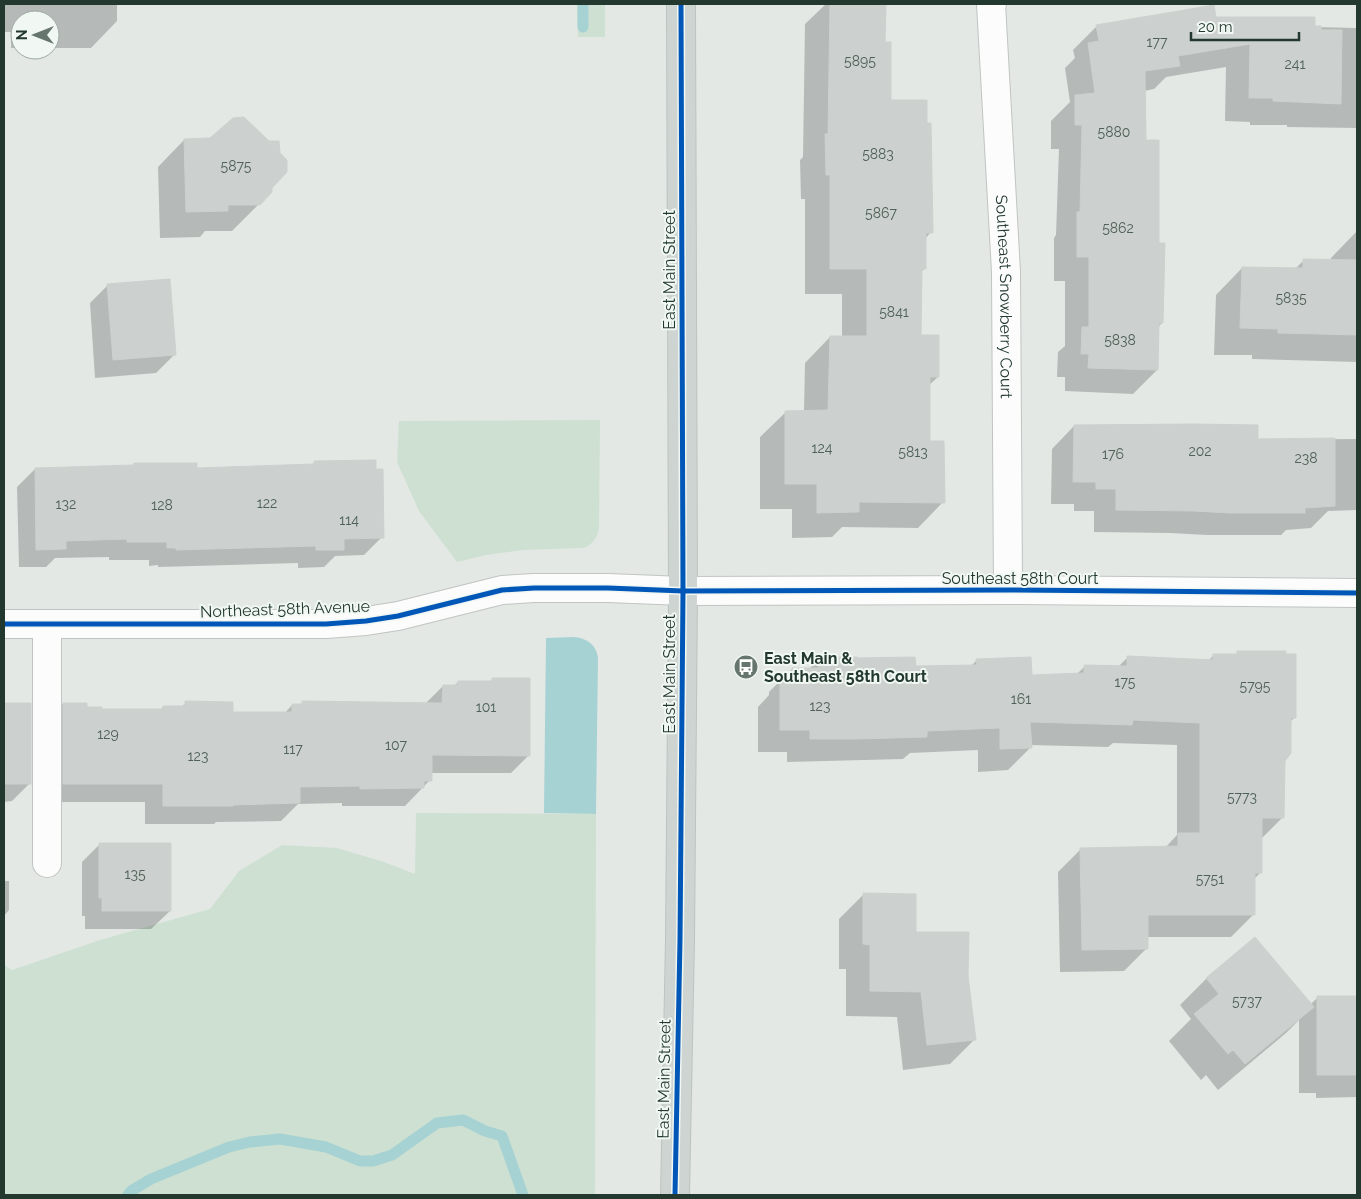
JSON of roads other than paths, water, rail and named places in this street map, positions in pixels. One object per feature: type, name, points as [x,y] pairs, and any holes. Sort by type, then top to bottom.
[{"type":"main road","name":"East Main Street","points":[[675,1195],[680,920],[682,591],[681,4]]},
{"type":"street","name":"Southeast Snowberry Court","points":[[992,4],[1006,272],[1008,590]]},
{"type":"street","name":"Northeast 58th Avenue","points":[[4,624],[326,624],[398,616],[502,590],[579,588],[682,591]]},
{"type":"street","name":"Southeast 58th Court","points":[[682,591],[1008,590],[1357,593]]},
{"type":"street","points":[[47,624],[47,863]]},
{"type":"water","points":[[573,637],[587,640],[593,645],[598,658],[596,814],[544,813],[546,638]]},
{"type":"waterway","points":[[583,4],[583,27]]},
{"type":"waterway","points":[[128,1195],[131,1191],[151,1179],[229,1147],[250,1142],[280,1139],[326,1147],[360,1161],[373,1161],[392,1155],[437,1123],[463,1120],[485,1131],[502,1136],[523,1195]]},
{"type":"place","name":"East Main & Southeast 58th Court","points":[[746,667]]}]
